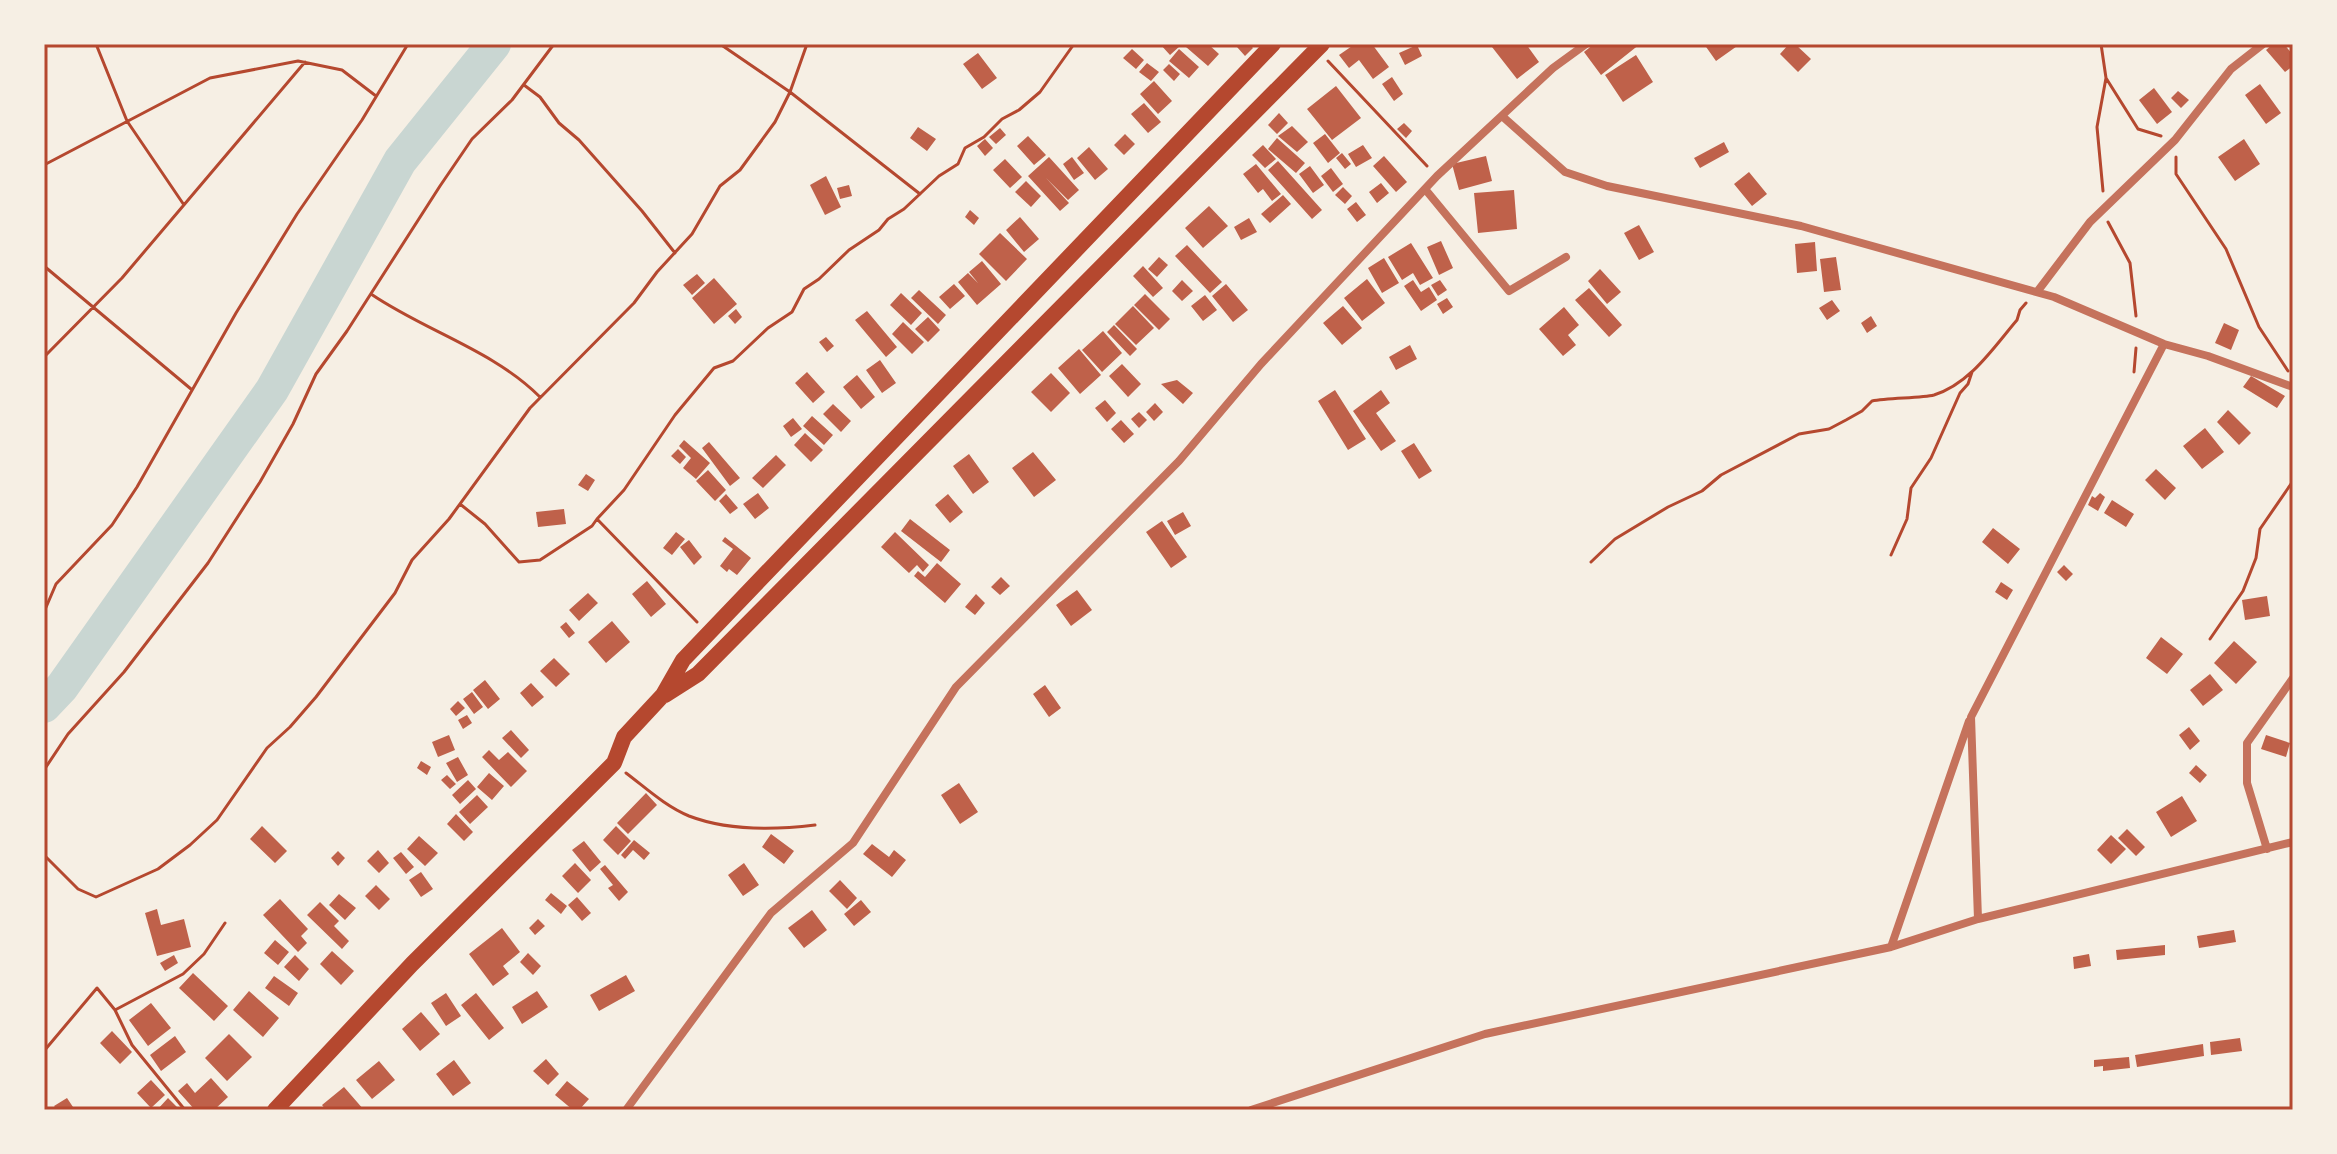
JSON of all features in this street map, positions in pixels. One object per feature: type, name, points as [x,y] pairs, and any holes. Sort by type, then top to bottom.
[{"type":"main road","points":[[275,1110],[412,964],[614,763],[624,737],[663,695],[683,660],[1273,44]]},
{"type":"main road","points":[[663,695],[698,674],[1320,47]]},
{"type":"street","points":[[626,1110],[771,913],[853,843],[956,687],[1179,461],[1261,364],[1437,176],[1553,68],[1586,44]]},
{"type":"street","points":[[2037,292],[2090,222],[2175,140],[2231,69],[2263,44]]},
{"type":"street","points":[[1502,116],[1565,172],[1607,186],[1801,226],[2037,292],[2164,344],[2208,356],[2293,387]]},
{"type":"street","points":[[1425,189],[1509,291],[1566,257]]},
{"type":"street","points":[[1891,947],[1971,717],[2164,344]]},
{"type":"street","points":[[2267,849],[2247,783],[2247,743],[2293,678]]},
{"type":"street","points":[[1971,717],[1978,919]]},
{"type":"street","points":[[1251,1110],[1485,1034],[1891,947],[1978,919],[2293,842]]},
{"type":"path","points":[[96,44],[127,121],[184,205]]},
{"type":"path","points":[[44,612],[56,584],[112,525],[297,214],[408,44]]},
{"type":"path","points":[[44,770],[68,734],[124,672],[208,563],[260,482],[293,424],[316,374],[472,139],[524,85],[554,44]]},
{"type":"path","points":[[720,44],[790,92],[920,194]]},
{"type":"path","points":[[44,855],[78,889],[96,897],[158,869],[217,820],[267,748],[316,697],[395,593],[412,560],[460,504],[530,408],[634,303],[692,234],[720,186],[740,170],[775,122],[790,92],[807,44]]},
{"type":"path","points":[[460,504],[493,531],[519,562],[540,560],[592,526],[624,490],[675,415],[714,368],[733,361],[768,328],[792,312],[804,289],[849,250],[866,241],[939,176],[958,164],[965,148],[984,137],[1002,119],[1019,110],[1040,92],[1074,44]]},
{"type":"path","points":[[2101,44],[2106,78],[2097,127],[2104,209],[2130,263],[2138,333],[2134,376]]},
{"type":"path","points":[[1320,47],[1437,176]]},
{"type":"path","points":[[44,165],[210,78],[298,61],[342,70],[376,96]]},
{"type":"path","points":[[44,357],[93,308],[305,62]]},
{"type":"path","points":[[2106,78],[2138,129],[2175,140],[2176,174],[2226,249],[2259,327],[2284,361],[2293,380]]},
{"type":"path","points":[[524,85],[540,97],[559,123],[579,140],[675,253]]},
{"type":"path","points":[[44,266],[191,389]]},
{"type":"path","points":[[1591,562],[1615,539],[1638,524],[1702,491],[1721,475],[1799,434],[1829,429],[1862,411],[1872,401],[1933,395],[1972,372],[2037,292]]},
{"type":"path","points":[[371,294],[480,354],[529,386],[540,397]]},
{"type":"path","points":[[1891,555],[1907,519],[1911,488],[1931,458],[1972,372]]},
{"type":"path","points":[[2210,639],[2243,591],[2256,558],[2260,529],[2293,481]]},
{"type":"path","points":[[597,519],[708,633]]},
{"type":"path","points":[[614,763],[654,796],[689,816],[728,827],[815,825]]},
{"type":"path","points":[[115,1010],[183,974],[204,954],[225,923]]},
{"type":"path","points":[[44,1051],[97,988],[115,1010],[132,1045],[185,1110]]},
{"type":"building","points":[[1160,44],[1179,44],[1180,46],[1170,55]]},
{"type":"building","points":[[1189,44],[1208,44],[1219,54],[1208,66],[1186,47]]},
{"type":"building","points":[[1249,44],[1253,48],[1245,56],[1237,47]]},
{"type":"building","points":[[1355,44],[1372,44],[1389,67],[1373,79],[1359,60],[1349,68],[1339,55]]},
{"type":"building","points":[[1496,44],[1526,44],[1539,62],[1517,79],[1492,47]]},
{"type":"building","points":[[1594,44],[1640,44],[1601,75],[1584,52]]},
{"type":"building","points":[[1704,44],[1740,44],[1716,61]]},
{"type":"building","points":[[1789,44],[1795,44],[1811,59],[1798,72],[1780,54]]},
{"type":"building","points":[[2273,44],[2284,44],[2293,55],[2293,66],[2285,72],[2266,50]]},
{"type":"building","points":[[1417,45],[1422,56],[1405,65],[1399,53]]},
{"type":"building","points":[[1132,49],[1144,60],[1136,69],[1123,58]]},
{"type":"building","points":[[1179,49],[1199,67],[1189,78],[1169,61]]},
{"type":"building","points":[[978,53],[997,78],[982,89],[963,64]]},
{"type":"building","points":[[1636,55],[1653,82],[1623,102],[1605,75]]},
{"type":"building","points":[[1147,63],[1159,72],[1151,81],[1139,72]]},
{"type":"building","points":[[1169,64],[1180,74],[1174,81],[1163,70]]},
{"type":"building","points":[[1392,77],[1403,94],[1394,101],[1382,84]]},
{"type":"building","points":[[1154,81],[1172,101],[1158,114],[1140,94]]},
{"type":"building","points":[[2260,84],[2281,113],[2266,124],[2245,95]]},
{"type":"building","points":[[1336,86],[1361,118],[1332,140],[1307,109]]},
{"type":"building","points":[[2154,88],[2172,112],[2157,124],[2139,100]]},
{"type":"building","points":[[2178,91],[2189,100],[2181,108],[2171,98]]},
{"type":"building","points":[[1144,103],[1161,122],[1148,133],[1131,114]]},
{"type":"building","points":[[1279,113],[1288,123],[1277,134],[1268,125]]},
{"type":"building","points":[[1404,123],[1412,131],[1406,138],[1397,129]]},
{"type":"building","points":[[1292,126],[1308,142],[1297,152],[1278,136]]},
{"type":"building","points":[[918,127],[936,139],[927,151],[910,138]]},
{"type":"building","points":[[1000,128],[1006,135],[996,144],[989,137]]},
{"type":"building","points":[[1125,134],[1135,144],[1124,155],[1114,145]]},
{"type":"building","points":[[1325,134],[1340,153],[1328,163],[1313,143]]},
{"type":"building","points":[[1028,136],[1046,155],[1034,165],[1017,146]]},
{"type":"building","points":[[1277,138],[1305,163],[1296,173],[1268,149]]},
{"type":"building","points":[[985,139],[993,148],[985,156],[977,146]]},
{"type":"building","points":[[2244,139],[2260,164],[2235,181],[2218,157]]},
{"type":"building","points":[[1724,142],[1729,152],[1700,168],[1694,158]]},
{"type":"building","points":[[1263,145],[1276,159],[1265,168],[1252,155]]},
{"type":"building","points":[[1363,145],[1372,158],[1356,167],[1348,154]]},
{"type":"building","points":[[1089,147],[1108,169],[1095,180],[1077,158]]},
{"type":"building","points":[[1342,153],[1351,164],[1345,169],[1336,158]]},
{"type":"building","points":[[1384,156],[1407,182],[1396,192],[1373,166]]},
{"type":"building","points":[[1486,156],[1492,181],[1459,190],[1452,164]]},
{"type":"building","points":[[1049,157],[1079,190],[1068,200],[1046,178],[1069,203],[1060,211],[1028,176]]},
{"type":"building","points":[[1072,157],[1084,173],[1074,180],[1063,164]]},
{"type":"building","points":[[1005,159],[1022,177],[1010,188],[993,170]]},
{"type":"building","points":[[1278,161],[1322,210],[1312,219],[1268,170]]},
{"type":"building","points":[[1256,164],[1281,194],[1272,201],[1263,189],[1258,193],[1243,174]]},
{"type":"building","points":[[1310,166],[1324,185],[1313,193],[1299,174]]},
{"type":"building","points":[[1331,168],[1343,184],[1333,192],[1321,176]]},
{"type":"building","points":[[1749,172],[1767,194],[1752,206],[1734,184]]},
{"type":"building","points":[[826,176],[841,207],[825,215],[810,185]]},
{"type":"building","points":[[1026,181],[1041,196],[1031,207],[1015,192]]},
{"type":"building","points":[[1381,183],[1389,193],[1377,203],[1369,192]]},
{"type":"building","points":[[849,185],[852,196],[840,199],[837,188]]},
{"type":"building","points":[[1343,187],[1352,196],[1345,204],[1335,195]]},
{"type":"building","points":[[1514,190],[1517,229],[1478,233],[1474,193]]},
{"type":"building","points":[[1283,195],[1291,204],[1270,223],[1261,214]]},
{"type":"building","points":[[1356,202],[1366,215],[1357,222],[1347,209]]},
{"type":"building","points":[[1209,206],[1228,226],[1203,248],[1185,228]]},
{"type":"building","points":[[970,210],[979,218],[974,225],[965,217]]},
{"type":"building","points":[[1020,217],[1039,239],[1024,252],[1006,230]]},
{"type":"building","points":[[1249,218],[1257,232],[1241,240],[1234,227]]},
{"type":"building","points":[[1639,225],[1654,252],[1639,260],[1624,233]]},
{"type":"building","points":[[1000,233],[1027,259],[1006,281],[979,254]]},
{"type":"building","points":[[1441,241],[1453,268],[1439,275],[1427,247]]},
{"type":"building","points":[[1815,242],[1817,271],[1797,273],[1795,244]]},
{"type":"building","points":[[1411,243],[1433,278],[1420,285],[1413,273],[1402,280],[1388,257]]},
{"type":"building","points":[[1187,245],[1222,282],[1210,293],[1175,256]]},
{"type":"building","points":[[1159,257],[1168,265],[1157,277],[1148,269]]},
{"type":"building","points":[[1836,257],[1841,290],[1824,292],[1820,259]]},
{"type":"building","points":[[1384,258],[1399,283],[1382,293],[1368,268]]},
{"type":"building","points":[[982,261],[1001,284],[977,305],[958,282],[968,273],[978,283],[969,272]]},
{"type":"building","points":[[1143,266],[1163,288],[1153,297],[1133,276]]},
{"type":"building","points":[[1600,269],[1621,292],[1607,304],[1588,281]]},
{"type":"building","points":[[697,274],[705,283],[692,295],[683,285]]},
{"type":"building","points":[[714,278],[737,304],[714,324],[692,298]]},
{"type":"building","points":[[1367,279],[1385,303],[1362,321],[1344,298]]},
{"type":"building","points":[[1182,280],[1193,291],[1182,301],[1172,291]]},
{"type":"building","points":[[1413,280],[1421,292],[1429,287],[1437,300],[1421,311],[1404,286]]},
{"type":"building","points":[[1440,280],[1447,290],[1438,296],[1431,285]]},
{"type":"building","points":[[954,284],[965,296],[950,309],[939,297]]},
{"type":"building","points":[[1226,284],[1248,310],[1233,322],[1212,296]]},
{"type":"building","points":[[1589,288],[1622,325],[1609,337],[1575,300]]},
{"type":"building","points":[[919,290],[946,315],[938,324],[911,298]]},
{"type":"building","points":[[901,293],[922,313],[911,325],[890,305]]},
{"type":"building","points":[[1145,294],[1170,319],[1159,330],[1134,305]]},
{"type":"building","points":[[1205,295],[1217,310],[1203,321],[1191,306]]},
{"type":"building","points":[[1447,298],[1453,307],[1443,314],[1437,304]]},
{"type":"building","points":[[1832,300],[1840,311],[1827,320],[1819,308]]},
{"type":"building","points":[[1133,306],[1154,328],[1136,345],[1115,324]]},
{"type":"building","points":[[1343,306],[1362,328],[1342,345],[1323,323]]},
{"type":"building","points":[[1564,307],[1579,325],[1568,335],[1576,345],[1563,356],[1539,329]]},
{"type":"building","points":[[736,309],[742,317],[735,324],[728,316]]},
{"type":"building","points":[[867,311],[897,347],[886,357],[855,320]]},
{"type":"building","points":[[1871,316],[1877,326],[1867,333],[1861,323]]},
{"type":"building","points":[[928,317],[940,330],[928,342],[915,329]]},
{"type":"building","points":[[903,322],[924,342],[912,354],[892,334]]},
{"type":"building","points":[[2224,323],[2239,330],[2231,350],[2215,343]]},
{"type":"building","points":[[1114,325],[1137,349],[1130,356],[1107,332]]},
{"type":"building","points":[[1103,331],[1122,353],[1102,372],[1082,350]]},
{"type":"building","points":[[826,337],[834,346],[827,352],[819,342]]},
{"type":"building","points":[[1410,345],[1417,359],[1396,370],[1389,357]]},
{"type":"building","points":[[1079,349],[1101,375],[1080,394],[1058,368]]},
{"type":"building","points":[[880,360],[896,383],[882,393],[866,370]]},
{"type":"building","points":[[1122,364],[1141,384],[1128,397],[1109,376]]},
{"type":"building","points":[[807,372],[825,392],[813,403],[795,383]]},
{"type":"building","points":[[1051,373],[1070,393],[1051,412],[1031,392]]},
{"type":"building","points":[[857,375],[875,397],[861,409],[843,387]]},
{"type":"building","points":[[2251,376],[2285,396],[2277,408],[2243,387]]},
{"type":"building","points":[[1177,380],[1193,393],[1183,404],[1161,384]]},
{"type":"building","points":[[1335,390],[1366,439],[1348,450],[1318,401]]},
{"type":"building","points":[[1381,390],[1390,403],[1376,413],[1396,441],[1381,451],[1353,411]]},
{"type":"building","points":[[1105,400],[1116,413],[1107,422],[1095,408]]},
{"type":"building","points":[[1155,403],[1163,412],[1154,421],[1146,412]]},
{"type":"building","points":[[833,404],[851,421],[841,432],[823,414]]},
{"type":"building","points":[[2228,410],[2251,433],[2239,445],[2217,422]]},
{"type":"building","points":[[1139,412],[1147,420],[1139,428],[1131,419]]},
{"type":"building","points":[[812,416],[833,435],[824,445],[803,426]]},
{"type":"building","points":[[793,418],[802,429],[791,437],[783,426]]},
{"type":"building","points":[[1121,420],[1134,434],[1124,443],[1111,429]]},
{"type":"building","points":[[2205,428],[2224,452],[2202,469],[2183,446]]},
{"type":"building","points":[[805,433],[823,450],[811,462],[794,445]]},
{"type":"building","points":[[684,440],[710,463],[696,479],[683,468],[691,458],[679,446]]},
{"type":"building","points":[[709,442],[740,478],[730,486],[702,448]]},
{"type":"building","points":[[1414,443],[1432,471],[1419,479],[1401,451]]},
{"type":"building","points":[[678,449],[686,457],[680,464],[671,456]]},
{"type":"building","points":[[1033,452],[1056,480],[1034,497],[1012,468]]},
{"type":"building","points":[[969,454],[989,482],[973,494],[953,466]]},
{"type":"building","points":[[776,455],[786,465],[763,488],[752,478]]},
{"type":"building","points":[[2156,469],[2176,488],[2165,500],[2145,480]]},
{"type":"building","points":[[708,470],[726,490],[715,501],[696,481]]},
{"type":"building","points":[[586,474],[595,480],[588,491],[578,485]]},
{"type":"building","points":[[758,493],[769,508],[755,519],[743,504]]},
{"type":"building","points":[[2100,493],[2105,497],[2098,511],[2088,505],[2092,496],[2095,498]]},
{"type":"building","points":[[726,494],[738,508],[730,514],[719,501]]},
{"type":"building","points":[[948,494],[963,512],[950,523],[935,505]]},
{"type":"building","points":[[2112,500],[2134,514],[2126,527],[2104,513]]},
{"type":"building","points":[[564,509],[566,524],[538,527],[536,512]]},
{"type":"building","points":[[1183,512],[1191,526],[1175,535],[1167,521]]},
{"type":"building","points":[[910,519],[950,550],[941,562],[901,531]]},
{"type":"building","points":[[1162,521],[1187,557],[1171,568],[1146,532]]},
{"type":"building","points":[[1993,528],[2020,549],[2008,564],[1982,542]]},
{"type":"building","points":[[676,532],[685,539],[672,555],[663,548]]},
{"type":"building","points":[[895,532],[929,565],[923,572],[917,565],[909,573],[881,547]]},
{"type":"building","points":[[725,537],[751,558],[737,575],[720,566],[733,549],[722,541]]},
{"type":"building","points":[[689,540],[702,557],[694,565],[680,547]]},
{"type":"building","points":[[937,563],[961,584],[945,603],[914,576],[918,571],[925,577]]},
{"type":"building","points":[[2064,565],[2073,574],[2066,581],[2057,572]]},
{"type":"building","points":[[1001,577],[1010,586],[1000,595],[991,587]]},
{"type":"building","points":[[647,581],[666,604],[651,617],[632,594]]},
{"type":"building","points":[[2001,582],[2013,590],[2007,600],[1995,592]]},
{"type":"building","points":[[1077,590],[1092,610],[1071,626],[1056,605]]},
{"type":"building","points":[[588,593],[598,603],[579,621],[569,610]]},
{"type":"building","points":[[976,594],[985,603],[975,615],[965,607]]},
{"type":"building","points":[[2267,596],[2270,616],[2245,620],[2242,600]]},
{"type":"building","points":[[612,621],[630,642],[606,663],[588,642]]},
{"type":"building","points":[[566,622],[575,633],[569,638],[560,627]]},
{"type":"building","points":[[2161,637],[2183,654],[2167,674],[2146,658]]},
{"type":"building","points":[[2234,641],[2257,662],[2236,684],[2214,663]]},
{"type":"building","points":[[554,658],[570,674],[556,687],[540,671]]},
{"type":"building","points":[[2210,674],[2223,690],[2203,706],[2190,690]]},
{"type":"building","points":[[485,680],[500,699],[488,709],[473,690]]},
{"type":"building","points":[[531,683],[544,697],[532,707],[520,693]]},
{"type":"building","points":[[1045,685],[1061,708],[1049,717],[1033,694]]},
{"type":"building","points":[[472,692],[483,707],[474,714],[463,699]]},
{"type":"building","points":[[458,701],[465,708],[456,716],[450,709]]},
{"type":"building","points":[[467,715],[472,723],[463,729],[458,720]]},
{"type":"building","points":[[2189,727],[2200,741],[2190,750],[2179,735]]},
{"type":"building","points":[[511,730],[529,750],[521,758],[502,738]]},
{"type":"building","points":[[449,735],[455,750],[438,757],[432,742]]},
{"type":"building","points":[[2266,735],[2290,743],[2286,757],[2261,749]]},
{"type":"building","points":[[489,750],[499,760],[508,752],[527,771],[511,787],[482,757]]},
{"type":"building","points":[[458,757],[468,775],[457,782],[446,763]]},
{"type":"building","points":[[421,761],[431,767],[427,775],[417,768]]},
{"type":"building","points":[[2196,765],[2207,775],[2200,783],[2189,773]]},
{"type":"building","points":[[489,773],[504,786],[492,800],[477,787]]},
{"type":"building","points":[[447,775],[456,784],[450,789],[441,780]]},
{"type":"building","points":[[468,780],[476,789],[460,804],[452,795]]},
{"type":"building","points":[[959,783],[978,812],[960,824],[941,795]]},
{"type":"building","points":[[646,793],[657,805],[628,834],[617,823]]},
{"type":"building","points":[[477,795],[488,807],[470,824],[459,812]]},
{"type":"building","points":[[2182,796],[2197,821],[2171,837],[2156,812]]},
{"type":"building","points":[[456,814],[473,832],[464,841],[447,824]]},
{"type":"building","points":[[262,826],[287,851],[275,863],[250,839]]},
{"type":"building","points":[[616,826],[631,841],[618,855],[603,840]]},
{"type":"building","points":[[2127,829],[2145,847],[2136,856],[2118,838]]},
{"type":"building","points":[[771,834],[794,851],[784,864],[762,847]]},
{"type":"building","points":[[2111,835],[2126,849],[2111,864],[2097,850]]},
{"type":"building","points":[[419,836],[438,853],[425,866],[407,849]]},
{"type":"building","points":[[634,840],[650,853],[644,860],[633,850],[625,859],[621,855]]},
{"type":"building","points":[[584,841],[601,862],[590,872],[572,850]]},
{"type":"building","points":[[872,844],[889,857],[894,850],[906,860],[892,877],[863,854]]},
{"type":"building","points":[[378,850],[389,863],[379,873],[367,861]]},
{"type":"building","points":[[338,851],[345,858],[338,866],[331,858]]},
{"type":"building","points":[[401,852],[414,867],[406,874],[393,858]]},
{"type":"building","points":[[575,863],[591,880],[578,893],[562,876]]},
{"type":"building","points":[[744,863],[759,885],[743,896],[728,875]]},
{"type":"building","points":[[605,865],[628,892],[619,901],[608,888],[613,885],[600,869]]},
{"type":"building","points":[[421,872],[433,889],[421,897],[409,880]]},
{"type":"building","points":[[840,880],[857,898],[847,909],[829,891]]},
{"type":"building","points":[[376,885],[390,899],[379,910],[365,896]]},
{"type":"building","points":[[551,893],[567,906],[561,914],[545,900]]},
{"type":"building","points":[[339,894],[356,908],[345,920],[329,905]]},
{"type":"building","points":[[577,897],[591,913],[582,921],[568,905]]},
{"type":"building","points":[[280,899],[308,929],[301,936],[307,943],[298,952],[263,915]]},
{"type":"building","points":[[861,900],[871,912],[854,926],[844,914]]},
{"type":"building","points":[[320,902],[339,921],[334,926],[349,941],[342,949],[307,915]]},
{"type":"building","points":[[157,909],[161,925],[184,919],[191,947],[157,956],[145,913]]},
{"type":"building","points":[[812,910],[827,930],[804,948],[788,928]]},
{"type":"building","points":[[538,919],[545,926],[535,935],[529,928]]},
{"type":"building","points":[[502,928],[520,952],[503,966],[509,974],[493,986],[469,954]]},
{"type":"building","points":[[2234,930],[2236,942],[2199,948],[2197,936]]},
{"type":"building","points":[[275,940],[289,952],[278,965],[264,953]]},
{"type":"building","points":[[2165,945],[2165,955],[2117,960],[2116,950]]},
{"type":"building","points":[[332,951],[354,971],[341,985],[320,964]]},
{"type":"building","points":[[528,953],[541,966],[533,975],[520,962]]},
{"type":"building","points":[[2089,954],[2091,966],[2074,969],[2073,957]]},
{"type":"building","points":[[174,955],[178,963],[165,971],[160,963]]},
{"type":"building","points":[[295,955],[309,969],[299,981],[284,967]]},
{"type":"building","points":[[193,973],[228,1006],[214,1021],[179,988]]},
{"type":"building","points":[[626,975],[635,991],[599,1011],[590,995]]},
{"type":"building","points":[[274,976],[298,993],[289,1006],[265,988]]},
{"type":"building","points":[[249,991],[279,1018],[263,1037],[233,1010]]},
{"type":"building","points":[[537,991],[548,1007],[522,1024],[512,1007]]},
{"type":"building","points":[[446,993],[461,1016],[446,1026],[431,1003]]},
{"type":"building","points":[[476,993],[504,1028],[489,1040],[461,1005]]},
{"type":"building","points":[[151,1003],[171,1028],[148,1046],[129,1020]]},
{"type":"building","points":[[421,1012],[440,1034],[420,1051],[402,1029]]},
{"type":"building","points":[[112,1031],[132,1052],[120,1064],[100,1043]]},
{"type":"building","points":[[229,1034],[252,1057],[227,1081],[205,1058]]},
{"type":"building","points":[[175,1036],[186,1052],[161,1071],[150,1055]]},
{"type":"building","points":[[2240,1038],[2242,1051],[2211,1055],[2210,1042]]},
{"type":"building","points":[[2203,1044],[2204,1056],[2137,1067],[2135,1055]]},
{"type":"building","points":[[2129,1057],[2130,1068],[2103,1071],[2103,1066],[2094,1067],[2094,1060]]},
{"type":"building","points":[[546,1059],[559,1074],[548,1085],[533,1071]]},
{"type":"building","points":[[454,1060],[471,1083],[453,1096],[436,1074]]},
{"type":"building","points":[[379,1061],[395,1080],[372,1099],[356,1080]]},
{"type":"building","points":[[211,1078],[228,1097],[214,1110],[195,1110],[178,1091],[187,1083],[195,1093]]},
{"type":"building","points":[[151,1080],[165,1095],[151,1108],[137,1093]]},
{"type":"building","points":[[567,1081],[589,1099],[579,1110],[573,1110],[555,1095]]},
{"type":"building","points":[[344,1087],[364,1110],[326,1110],[322,1105]]},
{"type":"building","points":[[67,1098],[75,1110],[57,1110],[54,1106]]},
{"type":"building","points":[[168,1098],[180,1110],[157,1110]]},
{"type":"waterway","points":[[44,706],[62,687],[272,390],[400,161],[494,44]]}]
